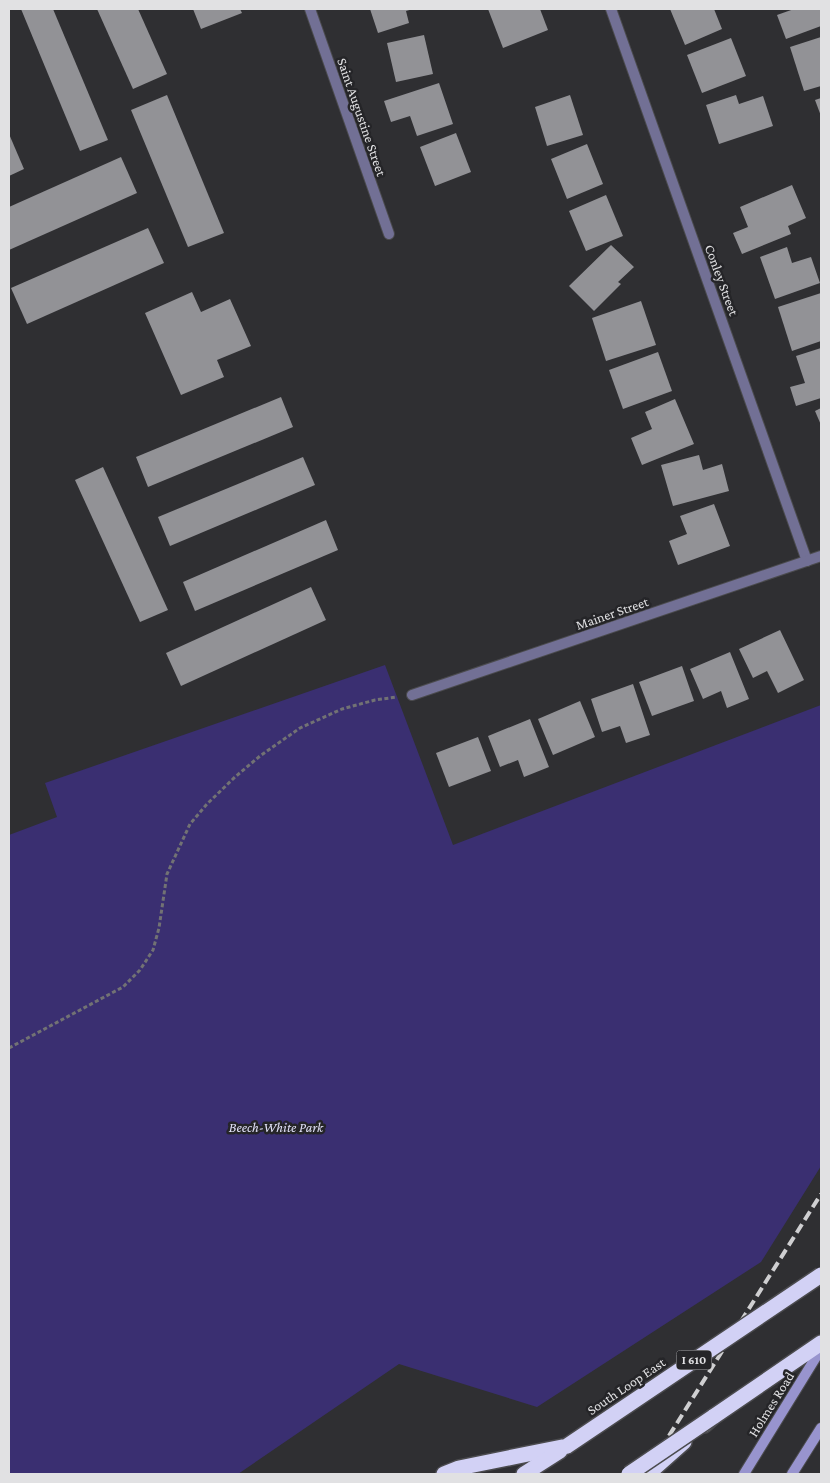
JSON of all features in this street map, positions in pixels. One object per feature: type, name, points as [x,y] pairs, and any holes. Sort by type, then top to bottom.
[{"type":"highway","name":"South Loop East","points":[[524,1474],[821,1275]]},
{"type":"highway","points":[[629,1474],[821,1343]]},
{"type":"highway","points":[[648,1474],[713,1417]]},
{"type":"highway","points":[[444,1474],[459,1468],[567,1446]]},
{"type":"main road","name":"Holmes Road","points":[[744,1474],[821,1349]]},
{"type":"main road","points":[[792,1474],[821,1428]]},
{"type":"street","name":"Saint Augustine Street","points":[[310,9],[389,234]]},
{"type":"street","name":"Conley Street","points":[[611,9],[807,561]]},
{"type":"street","name":"Mainer Street","points":[[412,695],[821,556]]},
{"type":"path","points":[[9,1048],[123,987],[140,970],[153,950],[159,928],[167,874],[190,824],[234,777],[300,728],[342,708],[375,700],[412,695]]},
{"type":"green space","name":"Beech-White Park","points":[[385,665],[453,845],[821,705],[821,1166],[761,1262],[537,1407],[399,1364],[238,1474],[9,1474],[9,835],[57,817],[45,783]]},
{"type":"building","points":[[21,9],[53,9],[108,140],[80,151]]},
{"type":"building","points":[[97,9],[138,9],[167,74],[133,89]]},
{"type":"building","points":[[193,9],[240,9],[242,13],[201,29]]},
{"type":"building","points":[[370,9],[413,9],[406,11],[409,23],[378,33]]},
{"type":"building","points":[[488,9],[540,9],[548,30],[503,48]]},
{"type":"building","points":[[670,9],[714,9],[722,29],[685,45]]},
{"type":"building","points":[[794,9],[821,9],[821,26],[786,39],[777,15]]},
{"type":"building","points":[[424,35],[433,74],[396,82],[387,43]]},
{"type":"building","points":[[821,37],[821,86],[804,91],[790,47]]},
{"type":"building","points":[[731,38],[746,76],[702,93],[687,55]]},
{"type":"building","points":[[439,83],[453,124],[417,136],[410,116],[391,122],[384,101]]},
{"type":"building","points":[[167,95],[224,233],[188,247],[131,110]]},
{"type":"building","points":[[570,95],[583,135],[547,146],[535,107]]},
{"type":"building","points":[[736,95],[739,104],[763,96],[773,126],[719,144],[706,105]]},
{"type":"building","points":[[821,98],[821,116],[815,100]]},
{"type":"building","points":[[456,133],[471,172],[435,186],[420,147]]},
{"type":"building","points":[[9,134],[24,169],[9,176]]},
{"type":"building","points":[[587,144],[603,184],[567,199],[551,159]]},
{"type":"building","points":[[121,157],[137,193],[9,250],[9,207]]},
{"type":"building","points":[[792,185],[806,218],[788,226],[791,234],[742,254],[733,233],[748,227],[740,207]]},
{"type":"building","points":[[606,195],[623,236],[586,251],[569,211]]},
{"type":"building","points":[[148,228],[164,263],[27,324],[11,288]]},
{"type":"building","points":[[611,245],[634,267],[618,282],[621,284],[594,311],[569,286]]},
{"type":"building","points":[[787,247],[792,263],[811,257],[820,283],[775,299],[760,257]]},
{"type":"building","points":[[192,292],[201,312],[230,299],[251,346],[217,360],[224,377],[181,395],[145,313]]},
{"type":"building","points":[[821,293],[821,341],[792,351],[778,307]]},
{"type":"building","points":[[641,301],[656,345],[606,361],[592,318]]},
{"type":"building","points":[[821,348],[821,398],[796,406],[790,387],[805,383],[796,356]]},
{"type":"building","points":[[658,352],[672,391],[623,409],[609,370]]},
{"type":"building","points":[[281,397],[293,427],[148,487],[136,457]]},
{"type":"building","points":[[675,399],[694,444],[642,465],[631,438],[652,429],[645,412]]},
{"type":"building","points":[[821,408],[821,425],[815,411]]},
{"type":"building","points":[[699,455],[703,470],[722,464],[729,491],[673,506],[661,465]]},
{"type":"building","points":[[303,457],[315,485],[170,546],[158,517]]},
{"type":"building","points":[[103,467],[168,610],[140,622],[75,480]]},
{"type":"building","points":[[714,504],[730,546],[678,565],[669,541],[687,534],[680,516]]},
{"type":"building","points":[[326,520],[338,550],[195,611],[183,582]]},
{"type":"building","points":[[311,587],[326,620],[181,686],[166,653]]},
{"type":"building","points":[[780,630],[804,680],[778,693],[767,671],[753,678],[739,649]]},
{"type":"building","points":[[730,652],[749,699],[727,708],[721,691],[703,699],[690,669]]},
{"type":"building","points":[[682,666],[694,701],[652,716],[639,682]]},
{"type":"building","points":[[633,684],[650,735],[626,743],[620,726],[602,732],[591,699]]},
{"type":"building","points":[[580,701],[595,737],[553,755],[538,719]]},
{"type":"building","points":[[530,719],[549,767],[524,777],[518,760],[500,767],[488,736]]},
{"type":"building","points":[[478,737],[491,771],[449,787],[436,753]]},
{"type":"railway","points":[[645,1474],[821,1194]]}]
